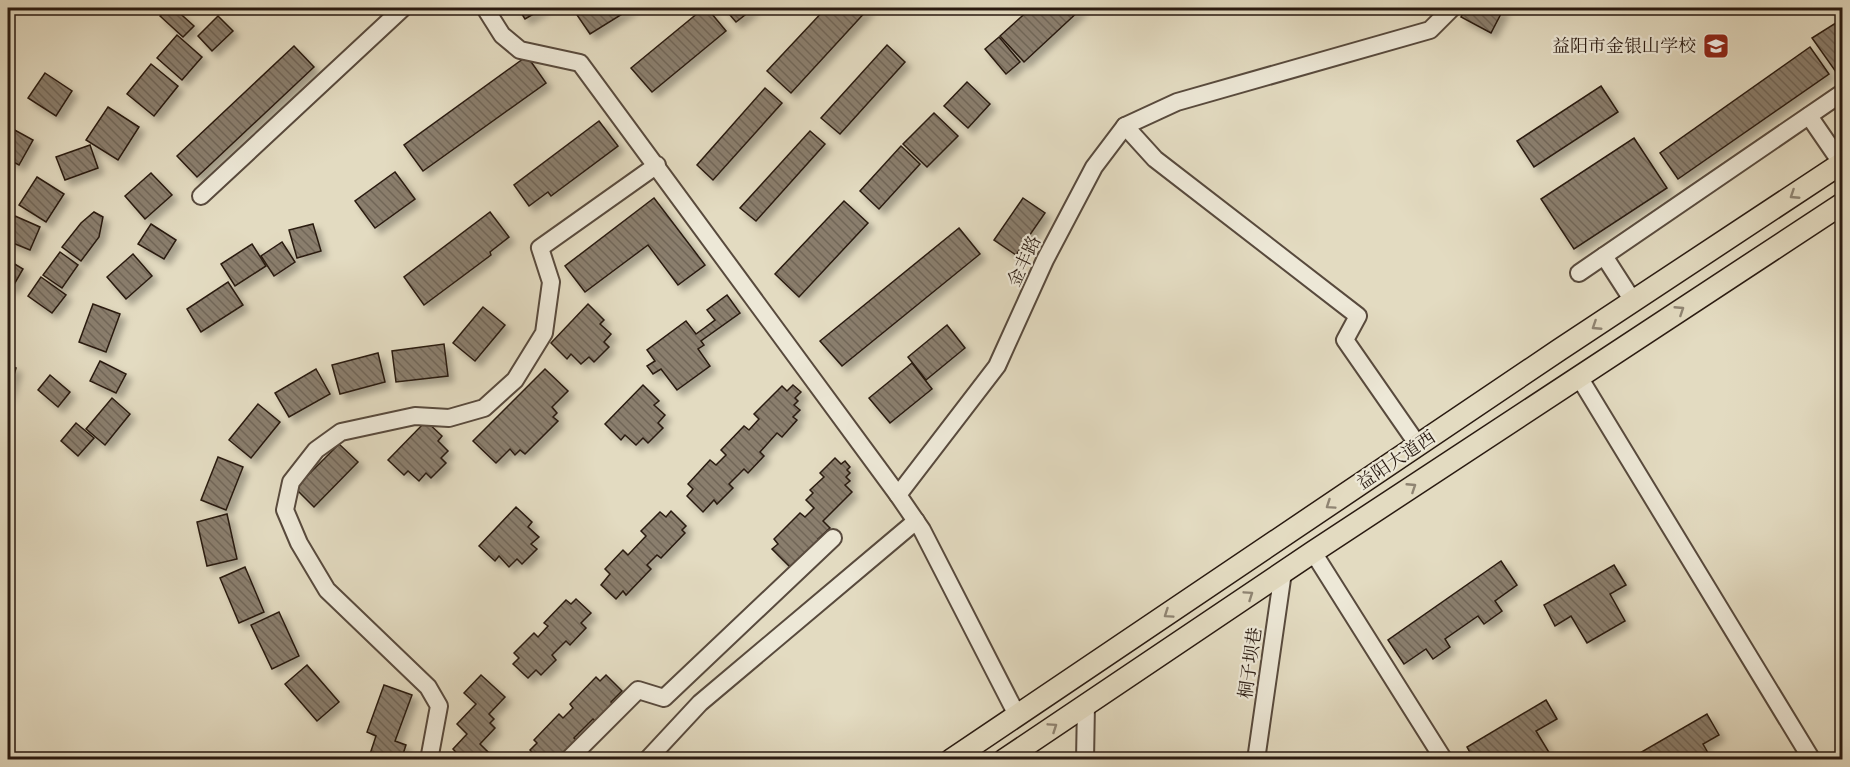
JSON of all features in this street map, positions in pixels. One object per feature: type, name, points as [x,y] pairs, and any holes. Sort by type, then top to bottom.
[{"type":"main road","name":"益阳大道西","points":[[951,759],[1842,163]]},
{"type":"main road","name":"益阳大道西","points":[[1004,759],[1313,552],[1842,204]]},
{"type":"street","points":[[201,196],[404,8]]},
{"type":"street","points":[[485,8],[502,35],[520,50],[580,63],[657,165],[916,521],[1017,715]]},
{"type":"street","name":"金丰路","points":[[898,495],[997,366],[1045,260],[1094,167],[1125,126],[1177,102],[1430,30],[1452,8]]},
{"type":"street","points":[[1579,273],[1842,93]]},
{"type":"street","points":[[1809,116],[1842,163]]},
{"type":"street","points":[[1125,126],[1155,159],[1358,315],[1345,340],[1418,445]]},
{"type":"street","points":[[429,759],[439,706],[428,687],[327,590],[298,543],[285,510],[291,482],[316,450],[341,432],[415,416],[449,418],[484,408],[515,380],[544,333],[551,282],[540,248],[657,165]]},
{"type":"street","points":[[1604,256],[1633,302]]},
{"type":"street","points":[[1579,377],[1812,759]]},
{"type":"street","points":[[647,759],[699,703],[916,521]]},
{"type":"street","points":[[568,759],[638,690],[664,698],[833,538]]},
{"type":"street","points":[[1313,552],[1444,759]]},
{"type":"street","name":"桐子坝巷","points":[[1256,759],[1283,572]]},
{"type":"street","points":[[1085,759],[1086,704]]},
{"type":"building","points":[[168,8],[174,8],[194,26],[183,37],[160,16]]},
{"type":"building","points":[[518,8],[544,8],[525,19]]},
{"type":"building","points":[[582,8],[632,8],[590,34],[575,12]]},
{"type":"building","points":[[704,8],[707,8],[726,31],[652,92],[631,68]]},
{"type":"building","points":[[724,8],[754,8],[736,22]]},
{"type":"building","points":[[826,8],[869,8],[791,93],[767,71]]},
{"type":"building","points":[[1031,8],[1082,8],[1024,62],[1000,36]]},
{"type":"building","points":[[1466,8],[1504,8],[1491,33],[1461,17]]},
{"type":"building","points":[[218,16],[233,31],[212,51],[198,36]]},
{"type":"building","points":[[1842,19],[1842,67],[1836,72],[1812,38]]},
{"type":"building","points":[[177,35],[202,57],[182,80],[157,58]]},
{"type":"building","points":[[999,37],[1020,62],[1006,74],[985,49]]},
{"type":"building","points":[[887,45],[905,62],[840,134],[821,118]]},
{"type":"building","points":[[294,46],[314,67],[197,177],[177,156]]},
{"type":"building","points":[[1810,47],[1829,74],[1678,179],[1660,153]]},
{"type":"building","points":[[527,56],[546,83],[423,171],[404,145]]},
{"type":"building","points":[[151,64],[178,86],[154,116],[127,94]]},
{"type":"building","points":[[45,73],[72,91],[56,116],[28,98]]},
{"type":"building","points":[[967,82],[990,104],[968,128],[944,106]]},
{"type":"building","points":[[1601,86],[1618,112],[1534,167],[1517,141]]},
{"type":"building","points":[[765,88],[782,103],[713,180],[697,165]]},
{"type":"building","points":[[108,107],[139,127],[118,160],[86,140]]},
{"type":"building","points":[[934,113],[958,136],[927,167],[903,144]]},
{"type":"building","points":[[599,121],[618,146],[551,196],[548,192],[529,206],[514,185]]},
{"type":"building","points":[[11,128],[33,140],[19,165],[8,159],[8,134]]},
{"type":"building","points":[[810,131],[825,144],[756,221],[740,208]]},
{"type":"building","points":[[1634,138],[1667,188],[1574,249],[1541,199]]},
{"type":"building","points":[[90,145],[98,168],[65,180],[56,157]]},
{"type":"building","points":[[901,146],[920,164],[879,209],[860,191]]},
{"type":"building","points":[[395,172],[415,199],[375,228],[355,201]]},
{"type":"building","points":[[151,173],[172,195],[145,219],[125,196]]},
{"type":"building","points":[[37,177],[64,194],[46,222],[19,205]]},
{"type":"building","points":[[654,198],[705,265],[678,285],[648,245],[585,292],[565,266]]},
{"type":"building","points":[[1023,198],[1045,213],[1016,255],[994,240]]},
{"type":"building","points":[[844,201],[868,223],[799,297],[775,274]]},
{"type":"building","points":[[94,212],[103,217],[99,237],[81,261],[62,247],[81,223]]},
{"type":"building","points":[[490,212],[509,237],[490,252],[491,255],[424,305],[404,277]]},
{"type":"building","points":[[15,216],[40,227],[30,250],[8,241]]},
{"type":"building","points":[[151,224],[176,240],[164,259],[138,244]]},
{"type":"building","points":[[313,224],[321,251],[297,258],[289,230]]},
{"type":"building","points":[[959,228],[980,254],[842,366],[820,341]]},
{"type":"building","points":[[282,242],[295,262],[274,276],[261,256]]},
{"type":"building","points":[[252,244],[266,266],[235,286],[221,264]]},
{"type":"building","points":[[60,252],[78,265],[62,288],[43,275]]},
{"type":"building","points":[[133,254],[152,276],[126,299],[107,277]]},
{"type":"building","points":[[8,260],[23,269],[12,288],[8,286]]},
{"type":"building","points":[[41,277],[66,295],[52,313],[28,296]]},
{"type":"building","points":[[228,282],[243,305],[201,332],[187,309]]},
{"type":"building","points":[[727,295],[740,313],[701,341],[704,345],[698,349],[710,366],[677,390],[661,369],[653,374],[647,366],[655,361],[647,350],[686,321],[696,334],[715,320],[707,310]]},
{"type":"building","points":[[93,304],[120,314],[106,352],[79,342]]},
{"type":"building","points":[[588,304],[604,320],[600,324],[611,334],[604,342],[609,347],[594,362],[589,357],[581,364],[571,354],[567,359],[551,343]]},
{"type":"building","points":[[483,307],[505,325],[475,361],[453,343]]},
{"type":"building","points":[[947,325],[965,348],[926,380],[908,357]]},
{"type":"building","points":[[444,344],[448,376],[396,382],[392,351]]},
{"type":"building","points":[[378,353],[385,382],[340,394],[332,365]]},
{"type":"building","points":[[100,361],[126,374],[116,393],[90,381]]},
{"type":"building","points":[[912,363],[932,389],[890,423],[869,398]]},
{"type":"building","points":[[8,365],[16,368],[8,396]]},
{"type":"building","points":[[316,369],[330,394],[289,417],[275,393]]},
{"type":"building","points":[[545,369],[568,391],[552,407],[557,413],[553,417],[558,421],[525,454],[520,450],[515,455],[510,449],[496,463],[473,441]]},
{"type":"building","points":[[50,375],[70,392],[58,407],[38,390]]},
{"type":"building","points":[[643,385],[659,401],[654,405],[665,415],[658,423],[663,428],[648,443],[643,438],[636,445],[625,435],[621,440],[605,424]]},
{"type":"building","points":[[793,385],[801,392],[795,398],[798,401],[794,405],[800,410],[793,417],[797,420],[782,437],[777,433],[760,452],[764,456],[748,473],[744,469],[729,484],[733,488],[717,504],[714,500],[703,512],[687,496],[693,489],[688,484],[710,460],[716,465],[726,455],[721,450],[744,426],[749,430],[759,419],[754,414],[782,386],[787,391]]},
{"type":"building","points":[[112,398],[130,414],[105,445],[86,429]]},
{"type":"building","points":[[258,404],[280,422],[251,458],[229,440]]},
{"type":"building","points":[[426,421],[442,436],[438,441],[448,451],[441,458],[446,463],[431,478],[426,473],[419,481],[408,471],[404,475],[388,460]]},
{"type":"building","points":[[76,423],[94,438],[78,456],[61,441]]},
{"type":"building","points":[[339,444],[358,462],[314,507],[295,488]]},
{"type":"building","points":[[218,457],[243,467],[226,510],[201,500]]},
{"type":"building","points":[[835,458],[841,464],[845,461],[850,467],[847,470],[850,473],[846,477],[850,481],[845,485],[852,492],[823,521],[830,528],[818,539],[821,542],[803,559],[801,557],[790,567],[772,549],[778,544],[774,539],[800,513],[805,517],[814,508],[806,500],[813,493],[810,490],[824,477],[820,473]]},
{"type":"building","points":[[516,507],[532,522],[528,527],[539,537],[531,544],[537,549],[522,564],[517,559],[509,567],[499,556],[495,561],[479,546]]},
{"type":"building","points":[[671,511],[686,526],[682,530],[685,533],[661,558],[657,555],[647,565],[651,569],[626,595],[623,591],[616,599],[601,585],[610,574],[605,569],[623,550],[628,555],[646,536],[641,531],[660,512],[666,517]]},
{"type":"building","points":[[227,514],[237,559],[207,566],[197,522]]},
{"type":"building","points":[[1501,561],[1517,585],[1495,601],[1502,611],[1484,624],[1478,616],[1445,639],[1450,647],[1433,659],[1426,649],[1404,664],[1388,640]]},
{"type":"building","points":[[1614,565],[1626,585],[1610,594],[1625,621],[1587,643],[1571,616],[1555,626],[1544,605]]},
{"type":"building","points":[[245,567],[264,612],[239,623],[220,578]]},
{"type":"building","points":[[576,599],[591,613],[581,623],[586,628],[570,645],[566,641],[552,655],[556,660],[541,675],[536,670],[528,678],[513,664],[519,658],[514,653],[534,633],[538,637],[548,626],[544,623],[566,600],[571,604]]},
{"type":"building","points":[[279,612],[299,656],[272,669],[251,625]]},
{"type":"building","points":[[307,665],[339,702],[317,721],[285,684]]},
{"type":"building","points":[[481,675],[505,697],[489,714],[494,719],[490,723],[495,728],[480,744],[488,752],[484,760],[463,760],[453,749],[467,734],[457,724],[476,704],[464,693]]},
{"type":"building","points":[[606,675],[622,691],[611,702],[615,706],[598,724],[593,719],[574,738],[579,743],[562,759],[558,755],[553,760],[539,760],[530,750],[537,743],[534,740],[559,714],[563,718],[573,708],[570,704],[596,677],[600,681]]},
{"type":"building","points":[[384,685],[412,695],[395,741],[406,745],[401,760],[368,760],[376,736],[367,732]]},
{"type":"building","points":[[1546,700],[1557,719],[1536,731],[1553,759],[1502,760],[1498,754],[1488,760],[1474,760],[1467,747]]},
{"type":"building","points":[[1707,714],[1719,735],[1703,744],[1712,760],[1641,760],[1638,754]]},
{"type":"place","name":"益阳市金银山学校","points":[[1716,46]]}]
